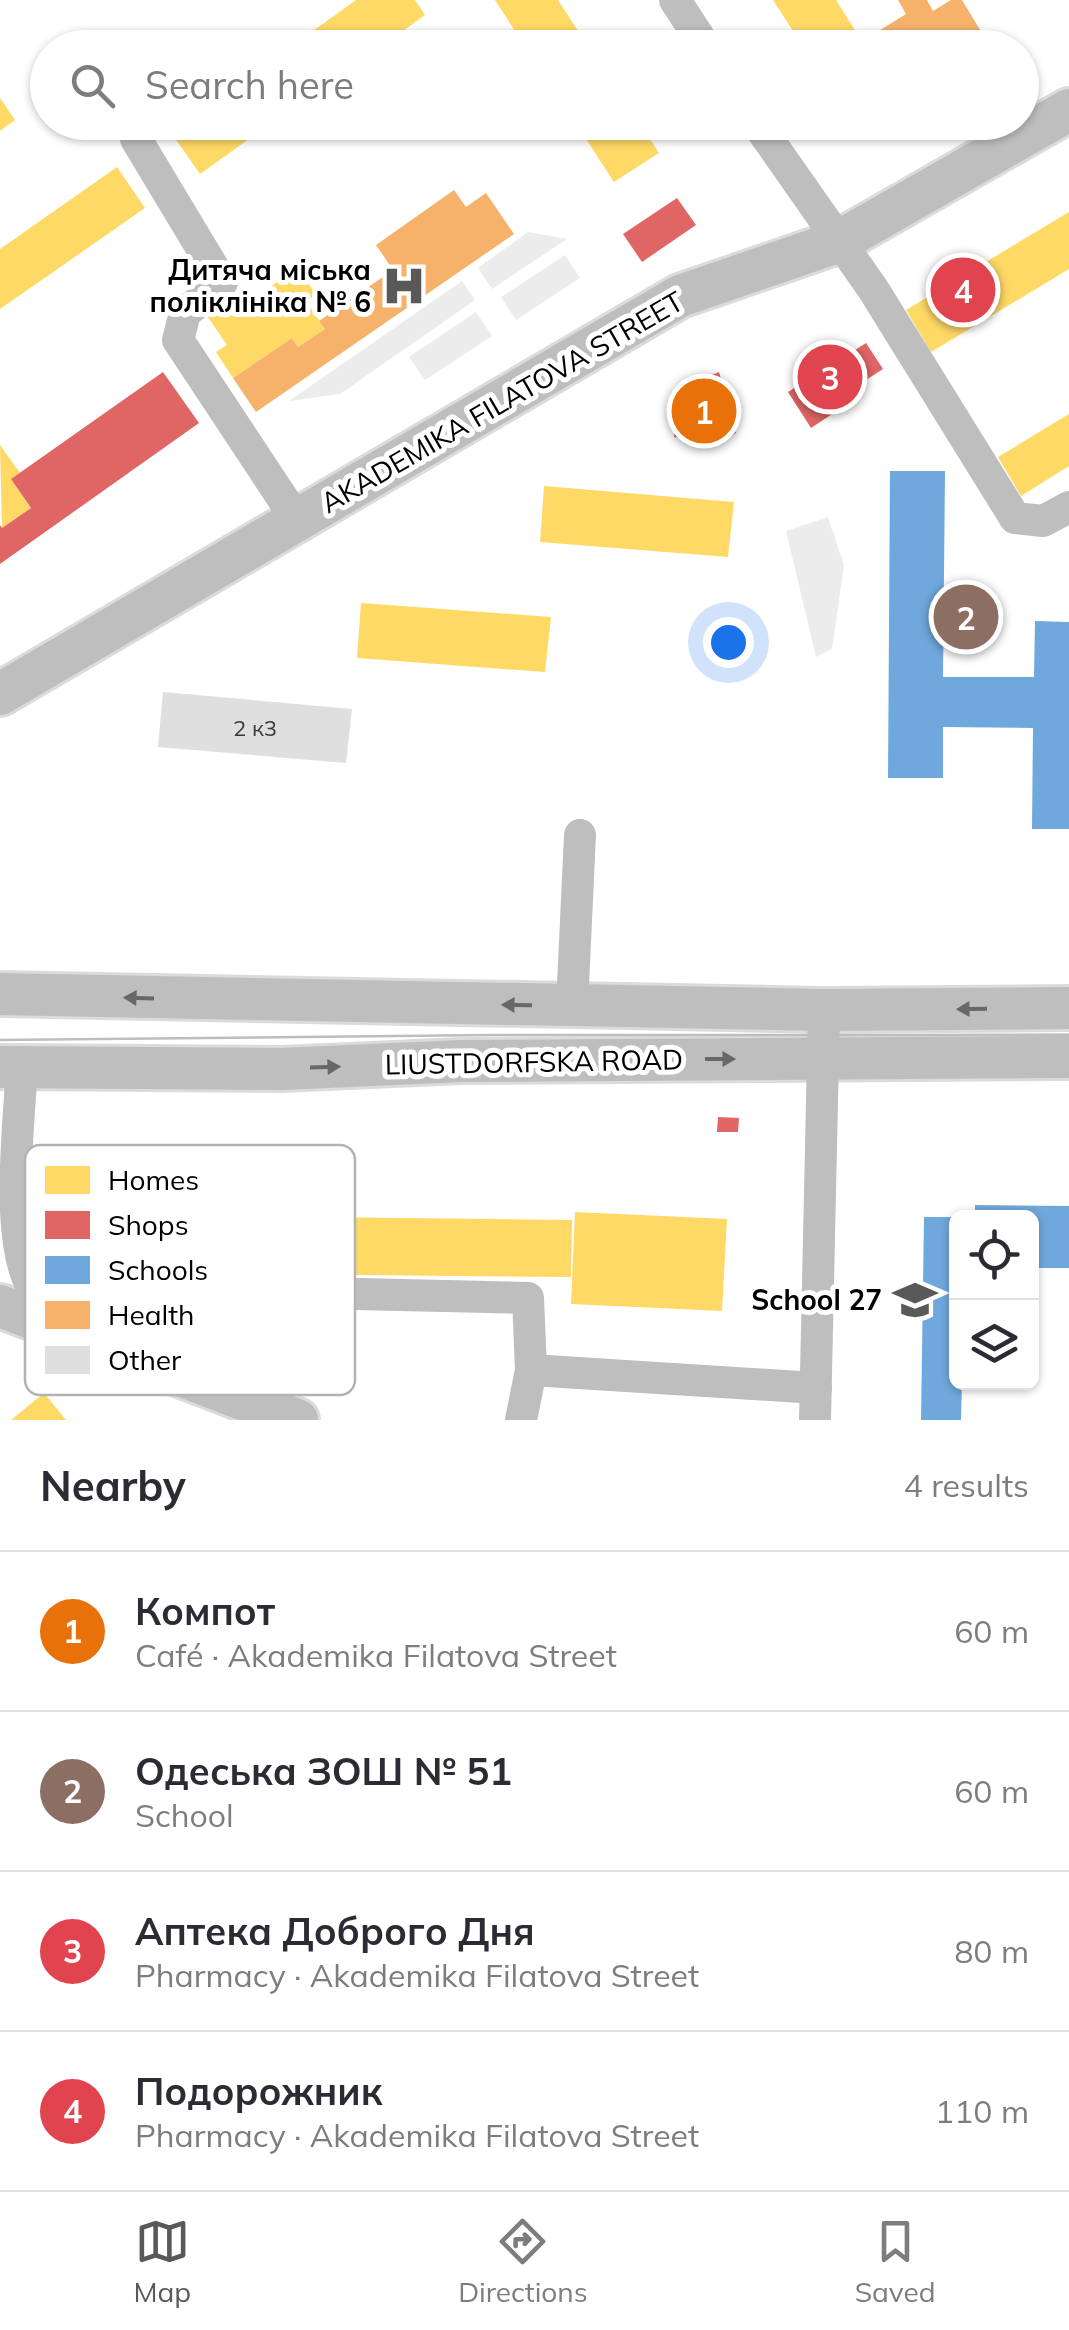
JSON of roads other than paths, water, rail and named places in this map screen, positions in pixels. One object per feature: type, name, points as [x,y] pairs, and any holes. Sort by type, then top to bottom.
[{"type":"main road","name":"AKADEMIKA FILATOVA STREET","points":[[1039,127],[1069,110]]},
{"type":"main road","name":"AKADEMIKA FILATOVA STREET","points":[[0,694],[680,296],[840,241],[1017,140]]},
{"type":"main road","name":"LIUSTDORFSKA ROAD","points":[[0,994],[824,1010],[1069,1008]]},
{"type":"main road","name":"LIUSTDORFSKA ROAD","points":[[11,1067],[282,1069],[462,1061],[1069,1058]]},
{"type":"main road","points":[[0,1306],[25,1316]]},
{"type":"main road","points":[[232,1395],[298,1420]]},
{"type":"street","points":[[675,0],[694,30]]},
{"type":"street","points":[[137,140],[222,282],[185,314],[178,340],[297,520]]},
{"type":"street","points":[[769,140],[840,241],[1015,518],[1043,521],[1069,507]]},
{"type":"street","points":[[572,1006],[580,835]]},
{"type":"street","points":[[531,1370],[816,1404],[824,1010]]},
{"type":"street","points":[[11,1067],[18,1152],[18,1235],[25,1271]]},
{"type":"street","points":[[355,1294],[528,1298],[531,1370],[521,1420]]},
{"type":"tram line","points":[[0,1040],[1069,1035]]},
{"type":"place","name":"Дитяча міська поліклініка № 6","points":[[404,286]]},
{"type":"place","name":"Подорожник","points":[[963,290]]},
{"type":"place","name":"Аптека Доброго Дня","points":[[830,377]]},
{"type":"place","name":"Компот","points":[[704,411]]},
{"type":"place","name":"Одеська ЗОШ № 51","points":[[966,617]]},
{"type":"place","name":"School 27","points":[[915,1300]]}]
